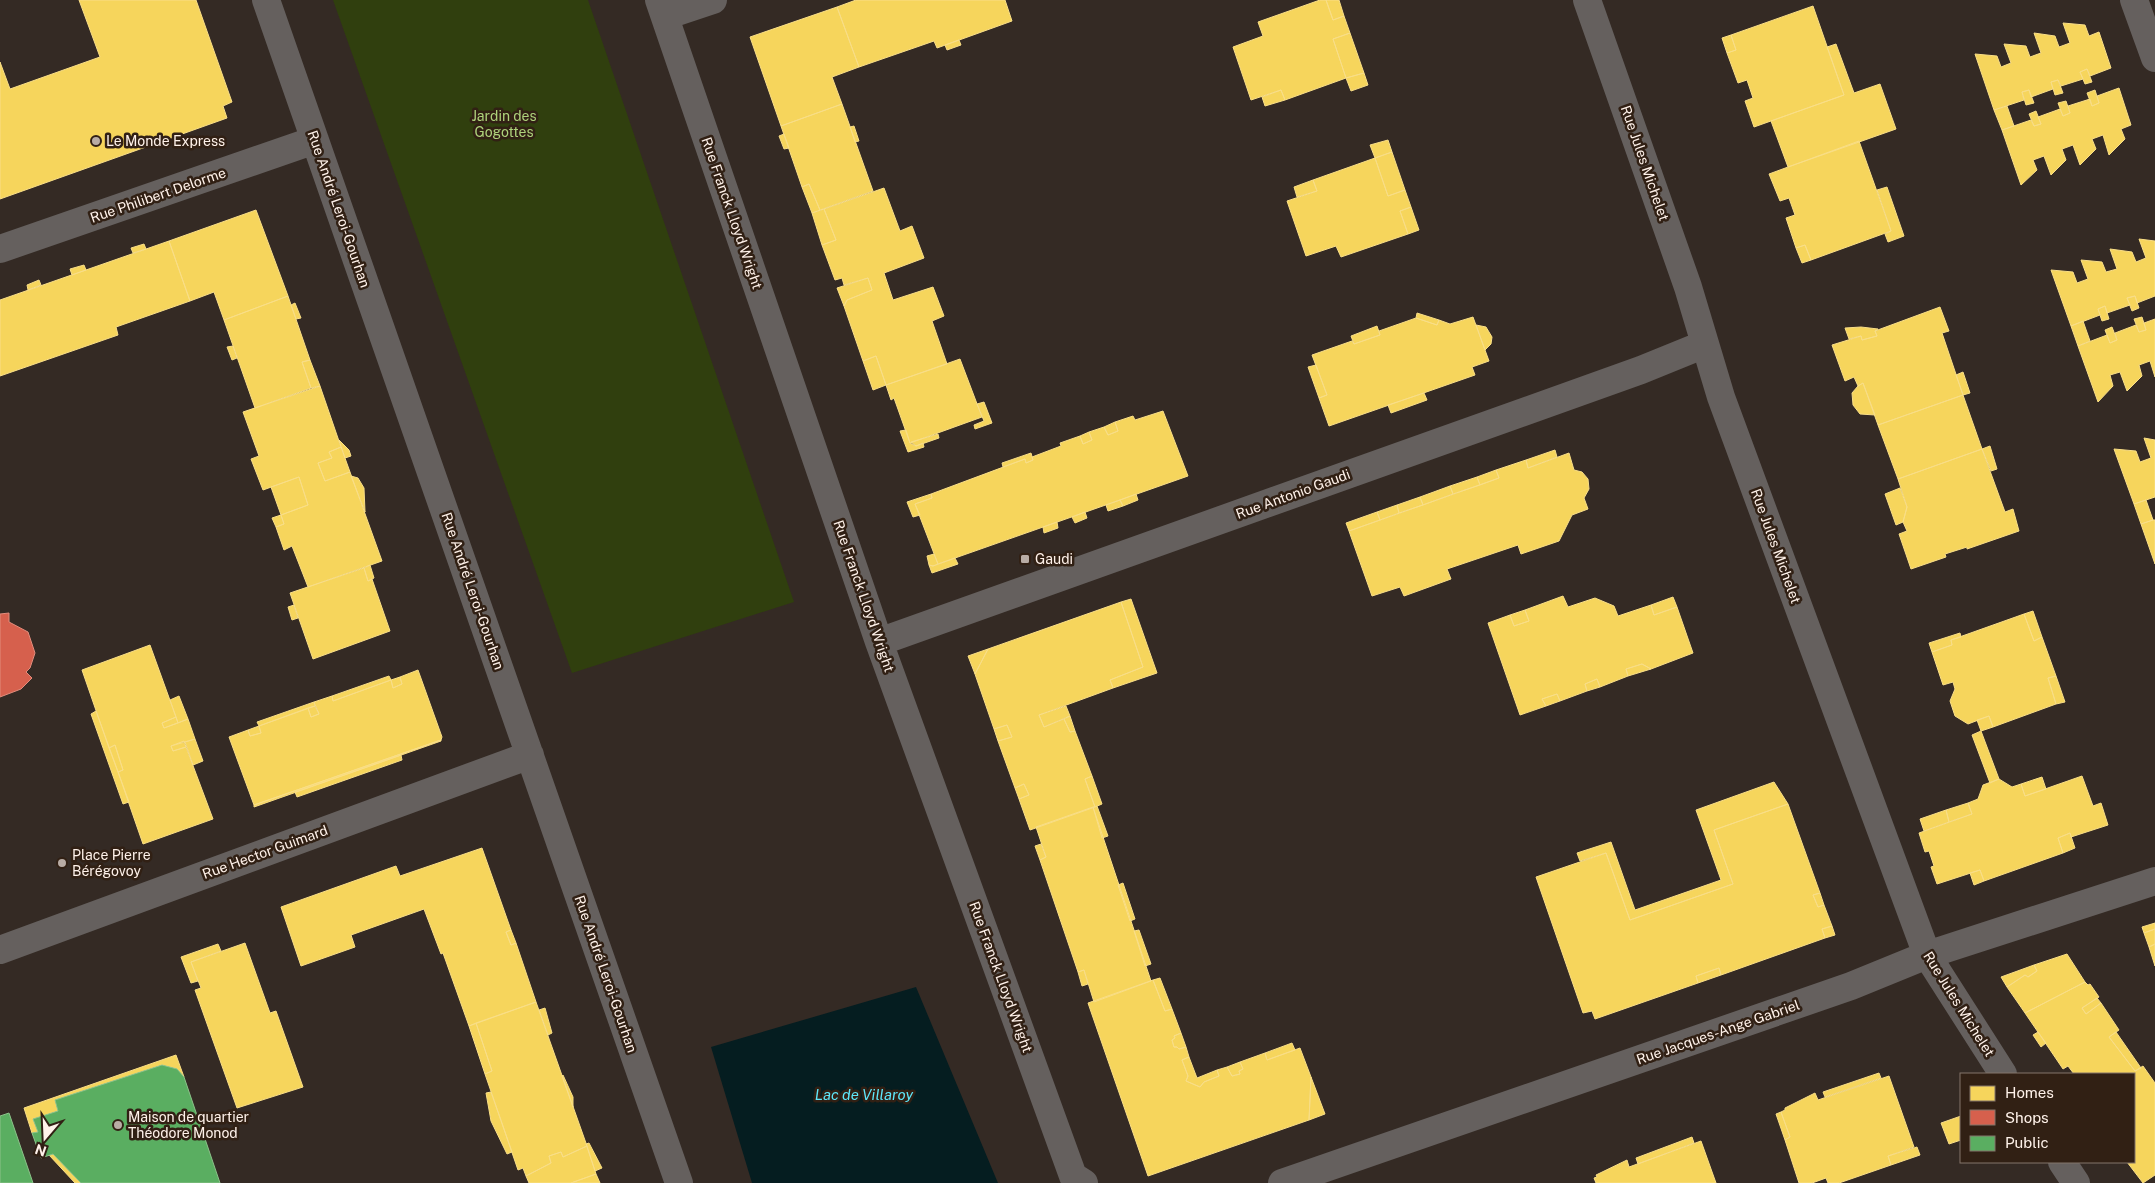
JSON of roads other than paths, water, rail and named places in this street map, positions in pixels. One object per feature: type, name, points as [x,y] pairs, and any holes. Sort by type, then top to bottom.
[{"type":"street","name":"Rue André Leroi-Gourhan","points":[[266,0],[679,1183]]},
{"type":"street","points":[[662,8],[713,0]]},
{"type":"street","name":"Rue Jules Michelet","points":[[1587,0],[1688,286],[1720,397],[1927,955],[2002,1073]]},
{"type":"street","points":[[2134,0],[2155,58]]},
{"type":"street","name":"Rue Franck Lloyd Wright","points":[[662,8],[879,642],[1073,1176],[1084,1183]]},
{"type":"street","name":"Rue Philibert Delorme","points":[[0,249],[315,140]]},
{"type":"street","name":"Rue Antonio Gaudi","points":[[879,642],[1633,373],[1705,344]]},
{"type":"street","name":"Rue Hector Guimard","points":[[0,950],[530,755]]},
{"type":"street","name":"Rue Jacques-Ange Gabriel","points":[[1282,1183],[1851,986],[1927,955],[2155,881]]},
{"type":"street","points":[[2063,1163],[2076,1183]]},
{"type":"water","name":"Lac de Villaroy","points":[[916,987],[998,1183],[752,1183],[711,1047]]},
{"type":"place","name":"Le Monde Express","points":[[96,141]]},
{"type":"place","name":"Gaudi","points":[[1025,559]]},
{"type":"place","name":"Place Pierre Bérégovoy","points":[[62,863]]},
{"type":"place","name":"Maison de quartier Théodore Monod","points":[[118,1125]]},
{"type":"park label","name":"Jardin des Gogottes","points":[[504,124]]}]
